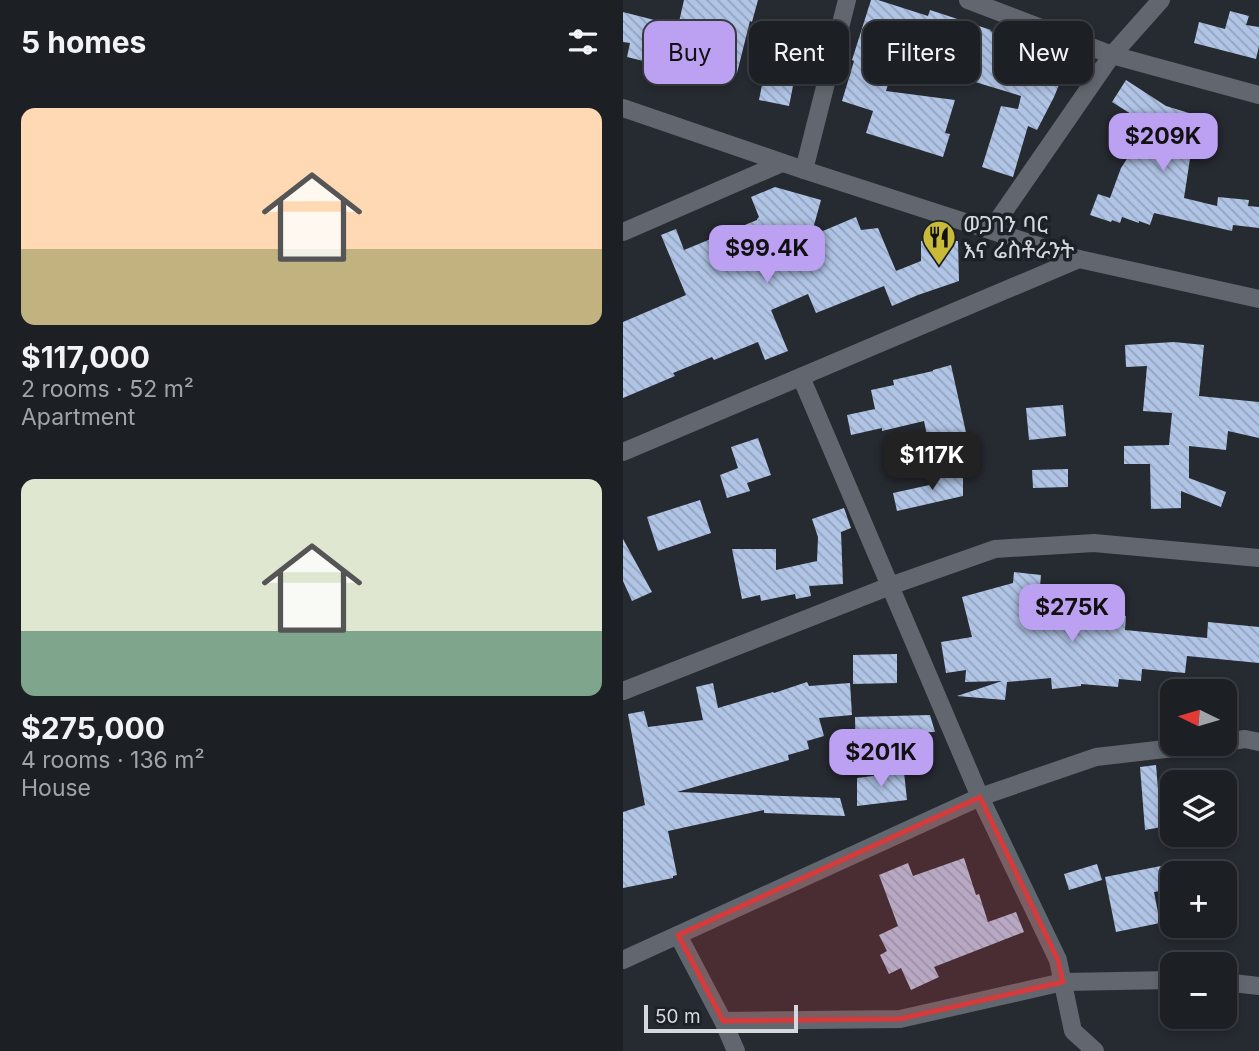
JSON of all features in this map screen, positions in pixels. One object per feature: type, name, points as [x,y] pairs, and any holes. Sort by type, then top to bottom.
[{"type":"street","points":[[804,170],[847,0]]},
{"type":"street","points":[[968,0],[1112,55],[1259,95]]},
{"type":"street","points":[[991,230],[1112,55],[1161,0]]},
{"type":"street","points":[[623,108],[782,163],[1079,259],[1259,299]]},
{"type":"street","points":[[623,233],[782,163]]},
{"type":"street","points":[[623,452],[1079,259]]},
{"type":"street","points":[[801,376],[980,797],[1058,960],[1073,1031],[1094,1051]]},
{"type":"street","points":[[623,691],[890,586],[995,549],[1094,542],[1259,558]]},
{"type":"street","points":[[1237,740],[1259,742]]},
{"type":"street","points":[[623,960],[980,797],[1096,757],[1160,750]]},
{"type":"street","points":[[678,935],[736,1051]]},
{"type":"street","points":[[723,1021],[900,1019],[1062,982],[1160,980]]},
{"type":"street","points":[[1237,983],[1259,986]]},
{"type":"highlighted area","points":[[980,797],[1058,960],[1063,982],[900,1019],[723,1021],[678,935]]},
{"type":"building","points":[[684,0],[758,0],[752,21],[749,21],[737,73],[735,21],[679,21]]},
{"type":"building","points":[[871,0],[878,0],[928,16],[930,10],[964,21],[864,21]]},
{"type":"building","points":[[1230,11],[1249,16],[1246,25],[1259,27],[1256,59],[1194,43],[1199,22],[1225,29]]},
{"type":"building","points":[[623,12],[658,21],[644,21],[644,61],[627,57],[630,43],[623,42]]},
{"type":"building","points":[[863,25],[863,84],[888,84],[886,91],[955,100],[945,133],[950,134],[943,157],[866,133],[873,111],[842,101],[849,84],[854,61],[852,60]]},
{"type":"building","points":[[980,26],[994,32],[994,84],[1059,84],[1037,130],[1028,126],[1013,177],[982,167],[1001,106],[1018,109],[1021,96],[980,84]]},
{"type":"building","points":[[1126,80],[1166,106],[1189,113],[1179,150],[1191,152],[1184,198],[1217,206],[1218,197],[1249,200],[1248,206],[1259,207],[1259,228],[1233,225],[1232,231],[1154,213],[1150,225],[1122,217],[1120,223],[1111,222],[1090,215],[1098,194],[1110,198],[1121,168],[1147,128],[1137,122],[1139,119],[1112,102]]},
{"type":"building","points":[[762,84],[793,84],[789,106],[759,100]]},
{"type":"building","points":[[775,187],[821,200],[811,236],[856,217],[861,230],[878,228],[896,271],[921,261],[921,241],[958,241],[959,281],[892,306],[884,286],[816,313],[808,294],[771,310],[788,351],[765,360],[758,342],[673,373],[675,376],[623,398],[623,322],[686,295],[661,235],[676,229],[684,250],[757,220],[759,217],[751,197]]},
{"type":"building","points":[[1174,342],[1204,345],[1199,396],[1259,402],[1259,438],[1228,431],[1226,450],[1189,446],[1189,478],[1226,492],[1221,507],[1181,491],[1181,508],[1151,509],[1150,464],[1124,464],[1124,446],[1169,445],[1172,413],[1143,411],[1147,366],[1126,367],[1125,345]]},
{"type":"building","points":[[951,365],[969,446],[930,449],[924,421],[851,435],[847,415],[875,409],[871,390],[894,385],[893,380]]},
{"type":"building","points":[[1063,405],[1066,436],[1029,440],[1026,408]]},
{"type":"building","points":[[758,438],[771,475],[747,483],[750,491],[727,498],[720,475],[738,468],[731,447]]},
{"type":"building","points":[[1068,469],[1068,487],[1033,488],[1032,470]]},
{"type":"building","points":[[963,472],[963,496],[897,511],[893,493],[934,484],[934,473]]},
{"type":"building","points":[[700,500],[711,533],[658,551],[647,517]]},
{"type":"building","points":[[844,508],[851,528],[841,532],[843,584],[809,586],[811,596],[796,599],[795,594],[761,601],[760,595],[742,599],[732,549],[776,549],[776,570],[817,561],[818,537],[812,519]]},
{"type":"building","points":[[623,539],[652,592],[632,601],[623,581]]},
{"type":"building","points":[[1014,572],[1041,575],[1038,609],[1126,616],[1125,630],[1207,638],[1208,622],[1259,627],[1259,663],[1187,656],[1185,673],[1142,669],[1141,681],[1119,679],[1118,687],[1081,684],[1052,689],[1051,678],[1007,682],[1005,700],[957,696],[1002,681],[965,682],[966,670],[946,673],[941,642],[972,637],[962,597],[1013,583]]},
{"type":"building","points":[[897,654],[897,683],[853,684],[853,655]]},
{"type":"building","points":[[807,682],[809,686],[850,683],[852,715],[819,718],[824,736],[807,741],[809,749],[788,755],[789,760],[677,792],[840,798],[845,816],[764,813],[764,810],[668,831],[677,875],[623,888],[623,812],[645,805],[628,714],[644,711],[648,727],[703,720],[696,687],[713,683],[718,708]]},
{"type":"building","points":[[930,715],[935,732],[873,733],[873,753],[856,759],[855,717]]},
{"type":"building","points":[[1156,765],[1160,789],[1160,827],[1145,830],[1140,767]]},
{"type":"building","points":[[904,772],[907,800],[857,806],[857,778]]},
{"type":"building","points":[[964,858],[988,922],[1016,912],[1024,932],[934,967],[939,977],[911,990],[901,968],[889,974],[880,955],[887,951],[879,935],[898,926],[879,875],[908,863],[913,876]]},
{"type":"building","points":[[1097,864],[1102,880],[1069,890],[1064,874]]},
{"type":"building","points":[[1160,866],[1160,891],[1154,892],[1160,923],[1116,932],[1105,877]]},
{"type":"place","name":"ወጋገን ባር እና ሬስቶራንት","points":[[939,267]]}]
